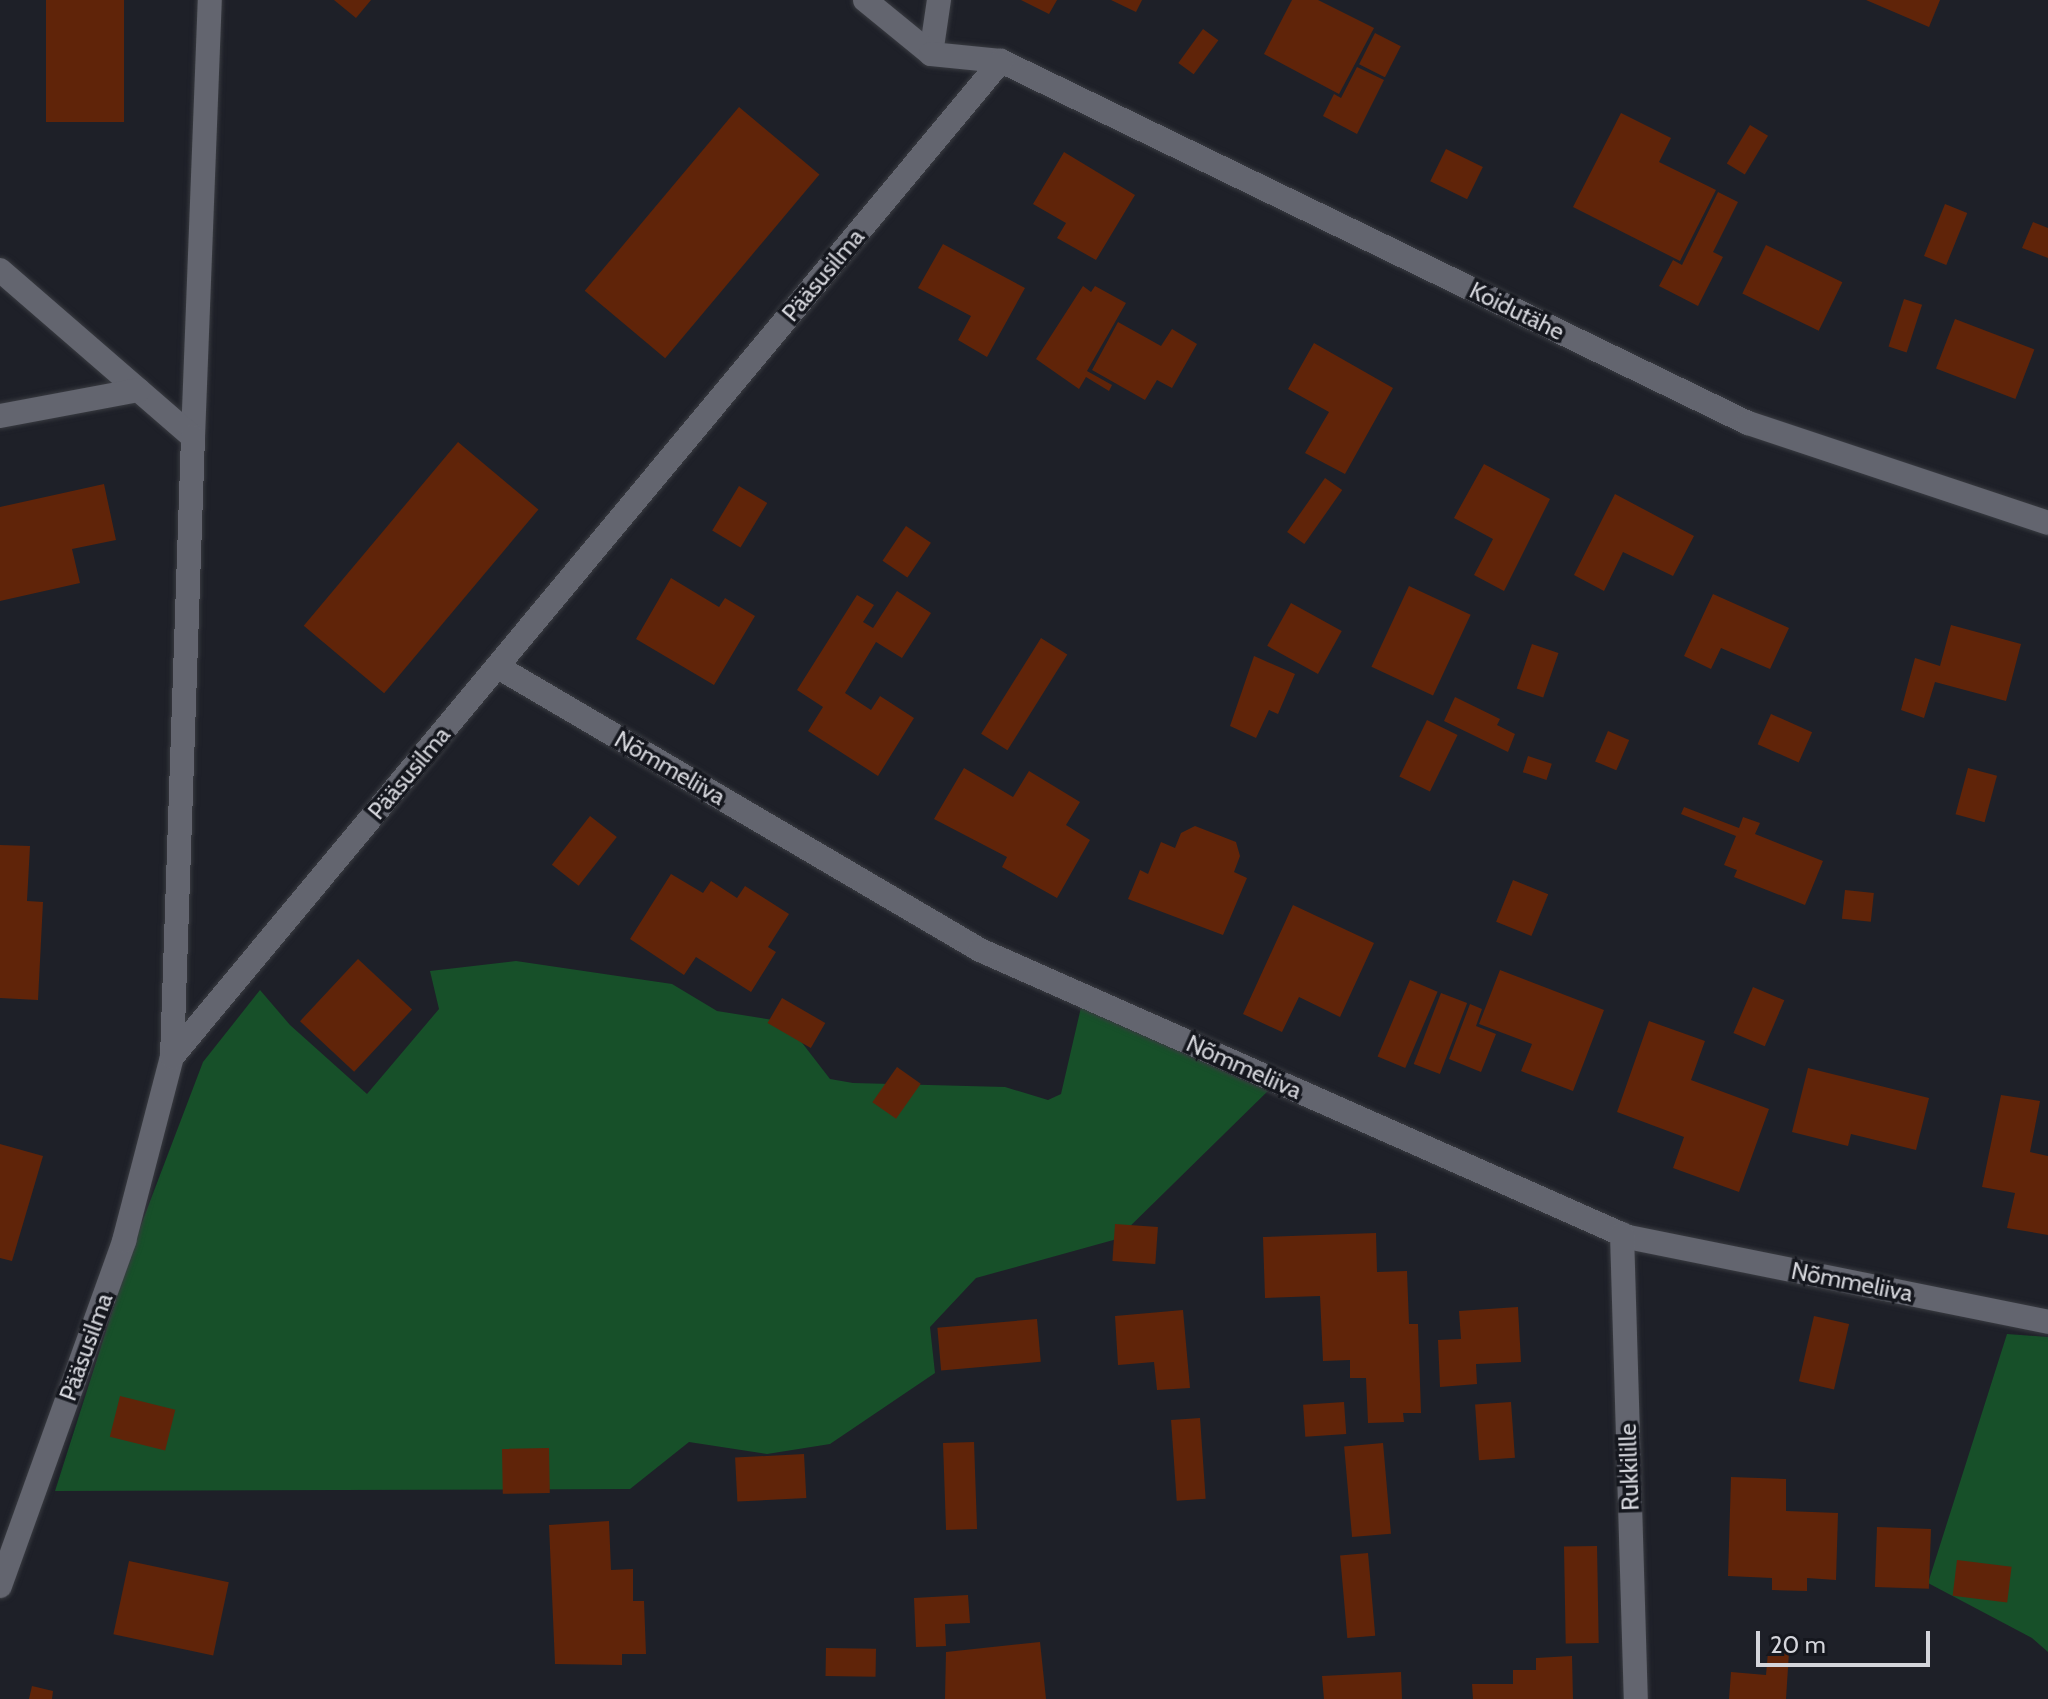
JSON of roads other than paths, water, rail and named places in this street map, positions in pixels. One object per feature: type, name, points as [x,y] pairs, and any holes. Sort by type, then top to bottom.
[{"type":"street","points":[[172,1057],[210,0]]},
{"type":"street","points":[[865,0],[931,54],[1001,61]]},
{"type":"street","points":[[931,54],[939,0]]},
{"type":"street","name":"Koidutähe","points":[[1001,61],[1748,423],[2048,523]]},
{"type":"street","name":"Pääsusilma","points":[[0,1586],[124,1241],[172,1057],[1001,61]]},
{"type":"street","points":[[0,270],[193,437]]},
{"type":"street","points":[[0,416],[139,390]]},
{"type":"street","name":"Nõmmeliiva","points":[[498,667],[980,950],[1622,1234],[2048,1322]]},
{"type":"street","name":"Rukkilille","points":[[1622,1234],[1636,1699]]}]
